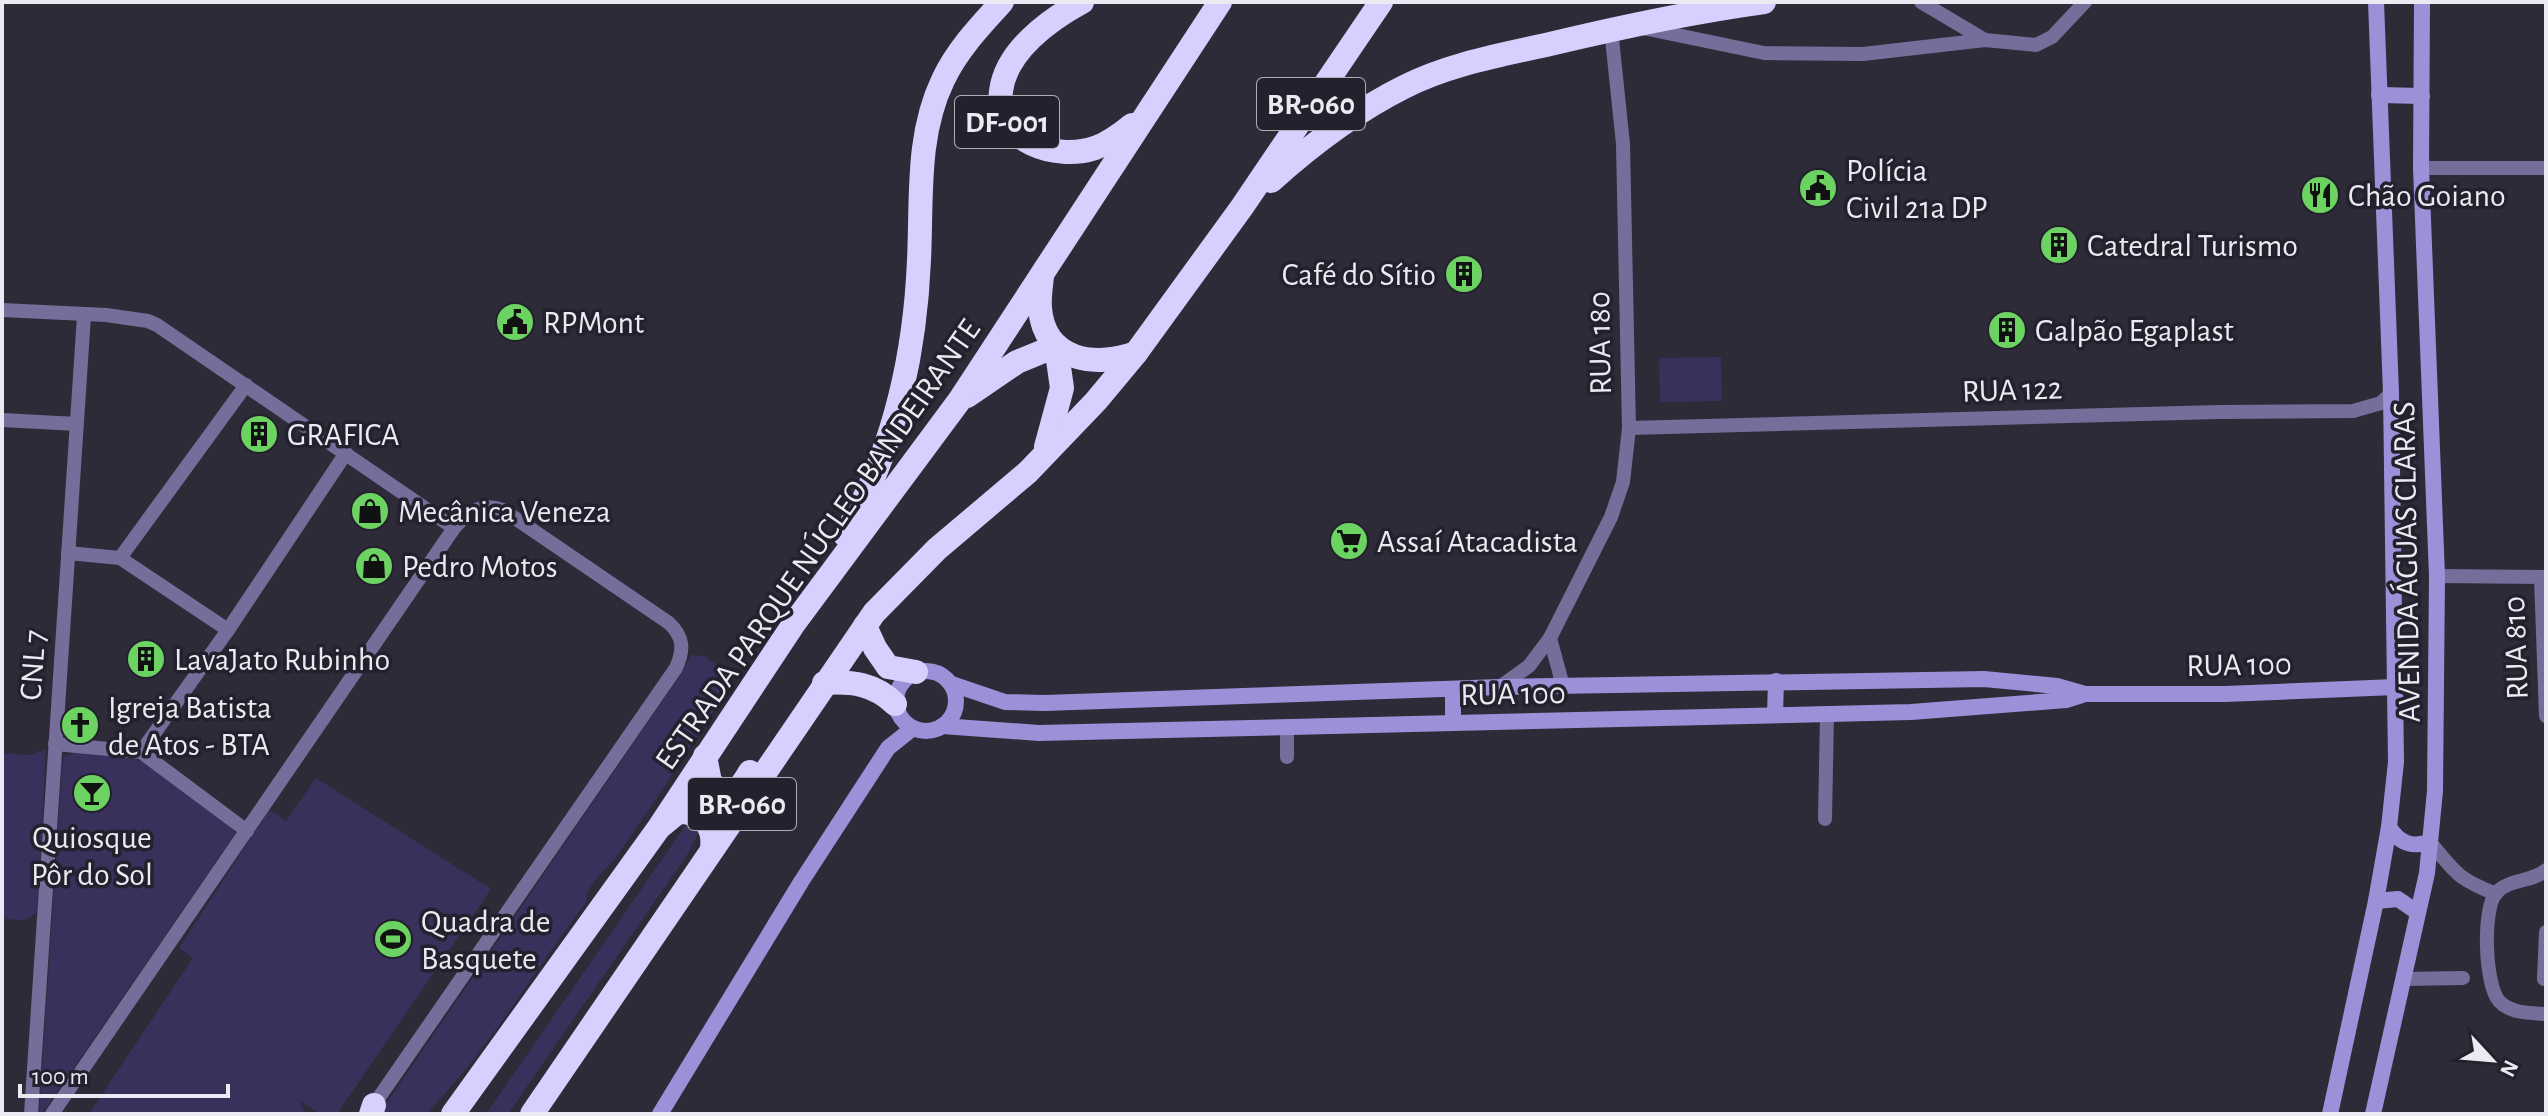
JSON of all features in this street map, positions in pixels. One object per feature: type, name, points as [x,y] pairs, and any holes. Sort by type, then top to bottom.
[{"type":"highway","name":"DF-001","points":[[795,622],[806,596],[847,533],[868,491],[895,422],[909,353],[919,263],[921,172],[932,108],[957,54],[1002,2]]},
{"type":"highway","name":"DF-001","points":[[1082,2],[1053,20],[1020,51],[1006,74],[1001,90],[1006,121],[1013,131],[1027,141],[1042,149],[1060,152],[1094,148],[1115,138],[1144,116]]},
{"type":"highway","name":"ESTRADA PARQUE NÚCLEO BANDEIRANTE","points":[[452,1110],[658,829],[795,622],[959,401],[1220,2]]},
{"type":"highway","name":"BR-060","points":[[532,1114],[869,620],[937,549],[1028,472],[1136,353],[1242,207],[1381,2]]},
{"type":"highway","points":[[1242,207],[1294,160],[1346,121],[1405,86],[1480,60],[1621,27],[1764,2]]},
{"type":"highway","points":[[1042,274],[1040,307],[1044,327],[1056,346],[1062,388],[1044,455]]},
{"type":"highway","points":[[1056,346],[1090,361],[1115,361],[1136,353]]},
{"type":"highway","points":[[959,401],[1017,362],[1056,346]]},
{"type":"highway","points":[[705,756],[713,787],[727,794],[739,789],[857,623],[869,620],[875,648],[888,667],[916,672]]},
{"type":"highway","points":[[824,683],[867,685],[897,709]]},
{"type":"highway","points":[[658,829],[678,812],[697,815],[713,832],[712,849]]},
{"type":"street","points":[[1921,2],[1985,40]]},
{"type":"street","points":[[1621,27],[1764,53],[1863,54],[1985,40],[2036,45],[2052,37],[2085,2]]},
{"type":"street","name":"AVENIDA ÁGUAS CLARAS","points":[[2330,1114],[2376,901],[2396,762],[2391,393],[2376,2]]},
{"type":"street","name":"AVENIDA ÁGUAS CLARAS","points":[[2373,1114],[2427,873],[2437,740],[2437,576],[2421,168],[2422,2]]},
{"type":"street","name":"RUA 180","points":[[1500,687],[1529,666],[1550,638],[1611,517],[1623,482],[1629,428],[1621,27]]},
{"type":"street","points":[[2379,95],[2422,96]]},
{"type":"street","points":[[2421,168],[2546,168]]},
{"type":"street","points":[[2,310],[106,315],[157,325],[454,528]]},
{"type":"street","name":"CNL 7","points":[[31,1114],[84,316]]},
{"type":"street","points":[[120,558],[246,385]]},
{"type":"street","name":"RUA 122","points":[[1629,428],[2144,413],[2353,411],[2381,403],[2391,393]]},
{"type":"street","points":[[2,420],[77,424]]},
{"type":"street","points":[[141,752],[228,630],[346,453]]},
{"type":"street","points":[[52,1114],[454,528],[463,518],[482,507],[493,506],[669,623],[679,635],[683,649],[676,668],[371,1111]]},
{"type":"street","points":[[68,553],[120,558],[228,630]]},
{"type":"street","points":[[2437,576],[2543,578]]},
{"type":"street","name":"RUA 810","points":[[2543,578],[2546,716]]},
{"type":"street","points":[[1550,638],[1563,686]]},
{"type":"street","points":[[888,748],[900,685],[916,672],[936,672],[952,684],[954,712],[942,726],[932,730],[913,728],[897,709]]},
{"type":"street","name":"RUA 100","points":[[952,684],[1005,702],[1045,703],[1776,681],[1984,679],[2057,686],[2085,694],[2225,694],[2395,687]]},
{"type":"street","points":[[1775,715],[1776,681]]},
{"type":"street","points":[[1453,690],[1453,722]]},
{"type":"street","name":"RUA 100","points":[[942,726],[1039,733],[1911,712],[2066,700],[2085,694]]},
{"type":"street","points":[[1825,819],[1827,714]]},
{"type":"street","points":[[1287,727],[1287,757]]},
{"type":"street","points":[[660,1114],[801,882],[888,748],[913,728]]},
{"type":"street","points":[[55,744],[141,752],[247,831]]},
{"type":"street","points":[[2389,827],[2395,836],[2411,845],[2430,842],[2453,872],[2466,882],[2496,894]]},
{"type":"street","points":[[2546,870],[2496,894],[2488,920],[2490,981],[2495,995],[2500,1003],[2512,1010],[2546,1014]]},
{"type":"street","points":[[2376,901],[2398,899],[2417,912]]},
{"type":"street","points":[[2544,979],[2546,932]]},
{"type":"street","points":[[2403,979],[2463,978]]},
{"type":"shaded area","points":[[1721,357],[1722,401],[1660,402],[1659,358]]},
{"type":"shaded area","points":[[691,655],[704,656],[735,677],[632,835],[593,883],[587,901],[449,1089],[426,1114],[379,1114],[681,674]]},
{"type":"shaded area","points":[[46,749],[37,912],[26,920],[2,919],[2,753],[30,755]]},
{"type":"shaded area","points":[[82,750],[142,761],[231,826],[235,834],[42,1114],[39,1114],[62,764],[64,757]]},
{"type":"shaded area","points":[[316,778],[491,889],[337,1114],[320,1114],[299,1100],[306,1114],[89,1114],[193,958],[179,948],[269,810],[286,821]]},
{"type":"shaded area","points":[[687,823],[701,827],[687,855],[508,1114],[486,1114]]},
{"type":"place","name":"Polícia Civil 21a DP","points":[[1818,188]]},
{"type":"place","name":"Chão Goiano","points":[[2320,195]]},
{"type":"place","name":"Catedral Turismo","points":[[2059,245]]},
{"type":"place","name":"Café do Sítio","points":[[1464,274]]},
{"type":"place","name":"RPMont","points":[[515,322]]},
{"type":"place","name":"Galpão Egaplast","points":[[2007,330]]},
{"type":"place","name":"GRAFICA","points":[[259,434]]},
{"type":"place","name":"Mecânica Veneza","points":[[370,511]]},
{"type":"place","name":"Assaí Atacadista","points":[[1349,541]]},
{"type":"place","name":"Pedro Motos","points":[[374,566]]},
{"type":"place","name":"LavaJato Rubinho","points":[[146,659]]},
{"type":"place","name":"Igreja Batista de Atos - BTA","points":[[80,725]]},
{"type":"place","name":"Quiosque Pôr do Sol","points":[[92,793]]},
{"type":"place","name":"Quadra de Basquete","points":[[393,939]]}]
